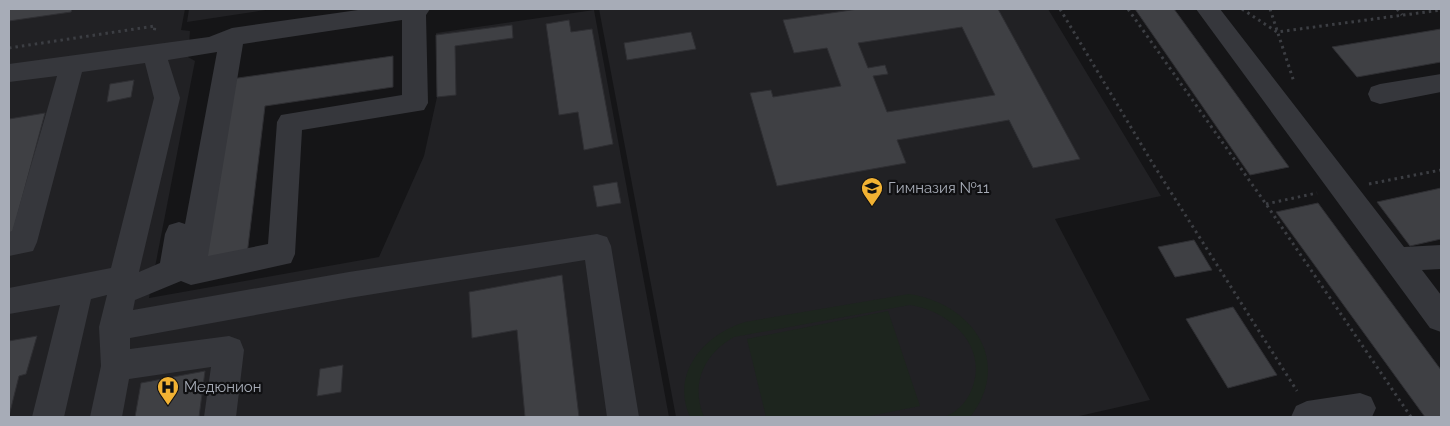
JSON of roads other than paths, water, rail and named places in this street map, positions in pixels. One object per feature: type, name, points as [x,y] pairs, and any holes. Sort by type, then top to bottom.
[{"type":"street","points":[[9,73],[154,53],[222,41],[417,9],[415,103],[290,122],[281,254],[191,272],[222,41]]},
{"type":"street","points":[[1207,9],[1352,186],[1401,264],[1441,318]]},
{"type":"street","points":[[106,417],[116,366],[114,327],[122,292],[172,270],[222,41]]},
{"type":"street","points":[[9,301],[79,289],[124,278],[167,98],[154,53]]},
{"type":"street","points":[[9,244],[22,242],[72,64]]},
{"type":"street","points":[[1380,94],[1441,83]]},
{"type":"street","points":[[114,327],[349,285],[596,246],[623,417]]},
{"type":"street","points":[[1401,264],[1408,258],[1441,257]]},
{"type":"street","points":[[48,417],[79,289]]},
{"type":"street","points":[[116,366],[229,350],[220,417]]},
{"type":"street","points":[[1310,417],[1360,408]]},
{"type":"place","name":"Гимназия №11","points":[[872,207]]},
{"type":"place","name":"Медюнион","points":[[168,406]]}]
